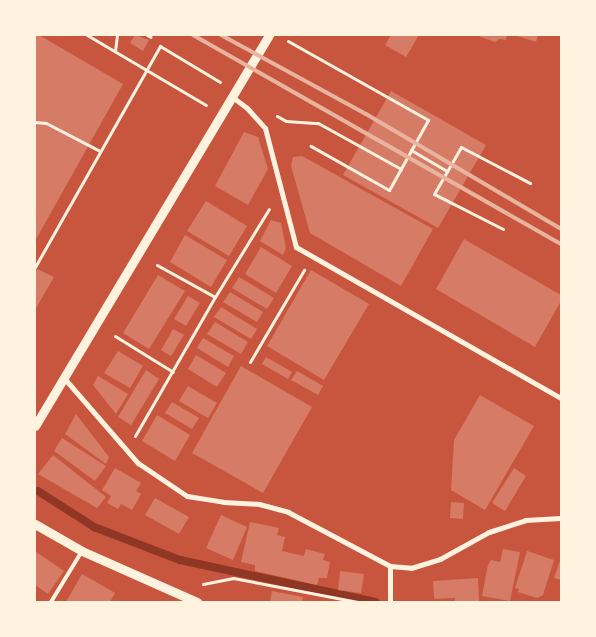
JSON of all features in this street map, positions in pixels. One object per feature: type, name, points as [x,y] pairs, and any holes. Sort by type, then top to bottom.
[{"type":"street","points":[[35,426],[269,35]]},
{"type":"street","points":[[231,96],[248,108],[265,128],[296,247],[561,398]]},
{"type":"street","points":[[64,378],[138,463],[187,496],[223,502],[259,504],[288,512],[390,566],[411,568],[440,559],[489,532],[525,520],[561,518]]},
{"type":"street","points":[[35,524],[82,551],[193,601]]},
{"type":"street","points":[[390,566],[390,602]]},
{"type":"lane","points":[[51,602],[82,551]]},
{"type":"path","points":[[87,35],[206,105]]},
{"type":"path","points":[[115,51],[117,35]]},
{"type":"path","points":[[288,41],[428,120],[388,190],[310,146]]},
{"type":"path","points":[[35,267],[160,46],[227,86]]},
{"type":"path","points":[[269,111],[286,121],[318,123],[401,169]]},
{"type":"path","points":[[35,122],[46,123],[100,151]]},
{"type":"path","points":[[503,229],[434,194],[461,147],[530,183]]},
{"type":"path","points":[[411,150],[448,171]]},
{"type":"path","points":[[127,450],[215,297],[282,190]]},
{"type":"path","points":[[250,362],[312,257]]},
{"type":"path","points":[[157,266],[215,297]]},
{"type":"path","points":[[115,336],[173,372]]},
{"type":"path","points":[[203,584],[233,578],[358,602]]},
{"type":"building","points":[[35,35],[39,35],[123,84],[35,241]]},
{"type":"building","points":[[135,35],[149,40],[143,51],[130,43]]},
{"type":"building","points":[[391,35],[419,35],[406,57],[385,45]]},
{"type":"building","points":[[476,35],[507,35],[506,40],[499,39],[495,42]]},
{"type":"building","points":[[514,35],[538,35],[536,42]]},
{"type":"building","points":[[391,91],[486,145],[438,228],[343,175]]},
{"type":"building","points":[[244,132],[258,137],[268,169],[248,205],[215,186]]},
{"type":"building","points":[[302,156],[433,229],[401,286],[310,233],[291,166],[293,157]]},
{"type":"building","points":[[206,201],[247,226],[229,256],[187,231]]},
{"type":"building","points":[[271,220],[281,223],[286,248],[283,255],[260,241]]},
{"type":"building","points":[[185,235],[227,260],[211,287],[170,262]]},
{"type":"building","points":[[464,239],[561,295],[561,301],[535,347],[436,289]]},
{"type":"building","points":[[261,247],[292,266],[276,293],[245,274]]},
{"type":"building","points":[[35,268],[54,277],[35,310]]},
{"type":"building","points":[[311,270],[369,304],[324,380],[267,346]]},
{"type":"building","points":[[158,275],[185,291],[149,349],[123,333]]},
{"type":"building","points":[[239,277],[274,298],[267,309],[232,288]]},
{"type":"building","points":[[230,292],[263,312],[257,322],[223,302]]},
{"type":"building","points":[[188,296],[200,303],[186,326],[174,319]]},
{"type":"building","points":[[221,307],[257,329],[251,339],[214,317]]},
{"type":"building","points":[[215,322],[248,342],[241,354],[207,334]]},
{"type":"building","points":[[173,329],[184,335],[171,356],[161,350]]},
{"type":"building","points":[[203,338],[234,356],[228,367],[197,348]]},
{"type":"building","points":[[118,351],[143,366],[130,388],[104,373]]},
{"type":"building","points":[[196,355],[226,373],[217,387],[188,369]]},
{"type":"building","points":[[266,357],[292,372],[288,379],[262,364]]},
{"type":"building","points":[[241,366],[312,407],[263,493],[192,453]]},
{"type":"building","points":[[146,370],[159,379],[131,425],[118,417]]},
{"type":"building","points":[[297,371],[323,386],[318,395],[291,380]]},
{"type":"building","points":[[98,376],[128,394],[116,414],[93,385]]},
{"type":"building","points":[[188,386],[217,403],[208,418],[179,401]]},
{"type":"building","points":[[480,395],[534,426],[485,510],[451,490],[454,440]]},
{"type":"building","points":[[172,402],[199,418],[192,429],[165,413]]},
{"type":"building","points":[[76,414],[109,457],[106,464],[65,434]]},
{"type":"building","points":[[157,415],[190,435],[175,461],[142,441]]},
{"type":"building","points":[[62,438],[106,466],[95,481],[54,451]]},
{"type":"building","points":[[53,455],[106,497],[97,508],[38,474]]},
{"type":"building","points":[[115,468],[141,483],[136,491],[141,494],[132,510],[121,504],[118,509],[107,503],[111,496],[102,490]]},
{"type":"building","points":[[514,468],[526,476],[505,511],[492,503]]},
{"type":"building","points":[[155,498],[189,517],[179,534],[145,515]]},
{"type":"building","points":[[451,502],[464,503],[463,519],[450,518]]},
{"type":"building","points":[[221,515],[247,527],[233,560],[206,548]]},
{"type":"building","points":[[250,522],[279,528],[277,535],[285,537],[282,551],[304,556],[306,549],[325,554],[323,560],[330,562],[327,578],[319,578],[317,585],[255,571],[255,565],[241,562]]},
{"type":"building","points":[[503,549],[520,552],[510,601],[482,596],[488,565],[491,560],[500,562]]},
{"type":"building","points":[[35,551],[64,571],[48,594],[35,585]]},
{"type":"building","points":[[527,551],[554,560],[543,595],[537,598],[518,592],[519,589],[515,588]]},
{"type":"building","points":[[561,558],[561,580],[554,578]]},
{"type":"building","points":[[340,571],[364,574],[361,593],[338,590]]},
{"type":"building","points":[[82,574],[115,593],[110,602],[66,602]]},
{"type":"building","points":[[478,578],[479,601],[455,602],[455,598],[434,599],[433,581]]},
{"type":"building","points":[[272,591],[303,597],[302,602],[270,602]]},
{"type":"waterway","points":[[38,491],[94,527],[180,560],[376,602]]},
{"type":"railway","points":[[193,35],[561,244]]},
{"type":"railway","points":[[221,35],[366,114],[561,229]]}]
